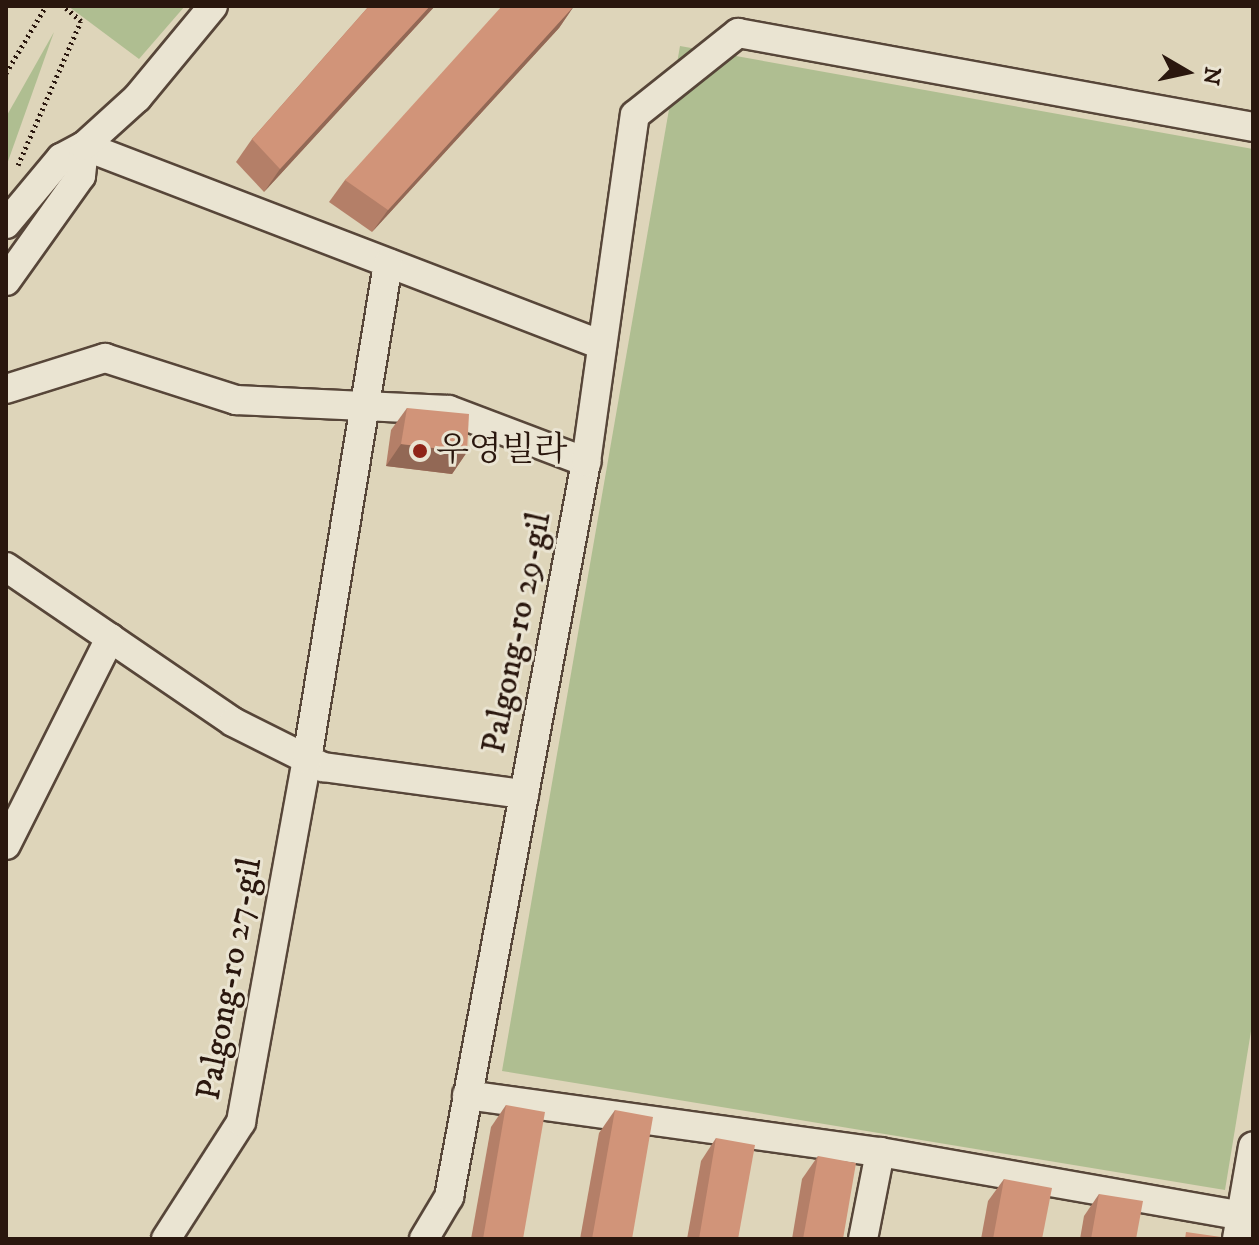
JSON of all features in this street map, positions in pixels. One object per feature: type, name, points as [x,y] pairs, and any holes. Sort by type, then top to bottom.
[{"type":"street","points":[[6,224],[61,158],[84,146],[137,98],[213,6]]},
{"type":"street","name":"Palgong-ro 29-gil","points":[[424,1239],[449,1197],[586,462],[635,115],[738,33],[1253,127]]},
{"type":"street","points":[[84,146],[602,345]]},
{"type":"street","points":[[6,281],[81,176],[84,146]]},
{"type":"street","name":"Palgong-ro 27-gil","points":[[166,1239],[241,1122],[307,759],[388,264]]},
{"type":"street","points":[[6,389],[105,358],[236,400],[449,410],[586,462]]},
{"type":"street","points":[[6,567],[233,722],[323,767],[524,794]]},
{"type":"street","points":[[6,845],[110,638]]},
{"type":"street","points":[[467,1095],[880,1152],[1244,1225],[1253,1146]]},
{"type":"street","points":[[863,1239],[880,1152]]},
{"type":"path","points":[[6,73],[46,6]]},
{"type":"path","points":[[18,166],[81,21],[64,6]]},
{"type":"green space","points":[[68,6],[185,6],[139,59]]},
{"type":"green space","points":[[54,32],[6,167],[6,117]]},
{"type":"green space","points":[[680,46],[1253,149],[1253,1019],[1225,1190],[502,1071]]},
{"type":"building","points":[[369,6],[430,6],[280,169],[252,139]]},
{"type":"building","points":[[502,6],[574,6],[388,210],[345,180]]},
{"type":"building","points":[[407,408],[469,414],[467,452],[401,444]]},
{"type":"building","points":[[506,1105],[545,1112],[523,1239],[483,1239]]},
{"type":"building","points":[[615,1110],[653,1117],[632,1239],[592,1239]]},
{"type":"building","points":[[716,1138],[755,1145],[738,1239],[699,1239]]},
{"type":"building","points":[[818,1156],[856,1163],[843,1239],[803,1239]]},
{"type":"building","points":[[1004,1179],[1052,1188],[1042,1239],[993,1239]]},
{"type":"building","points":[[1099,1194],[1143,1201],[1136,1239],[1091,1239]]},
{"type":"building","points":[[1186,1232],[1228,1238],[1228,1239],[1185,1239]]},
{"type":"place","name":"우영빌라","points":[[420,451]]}]
